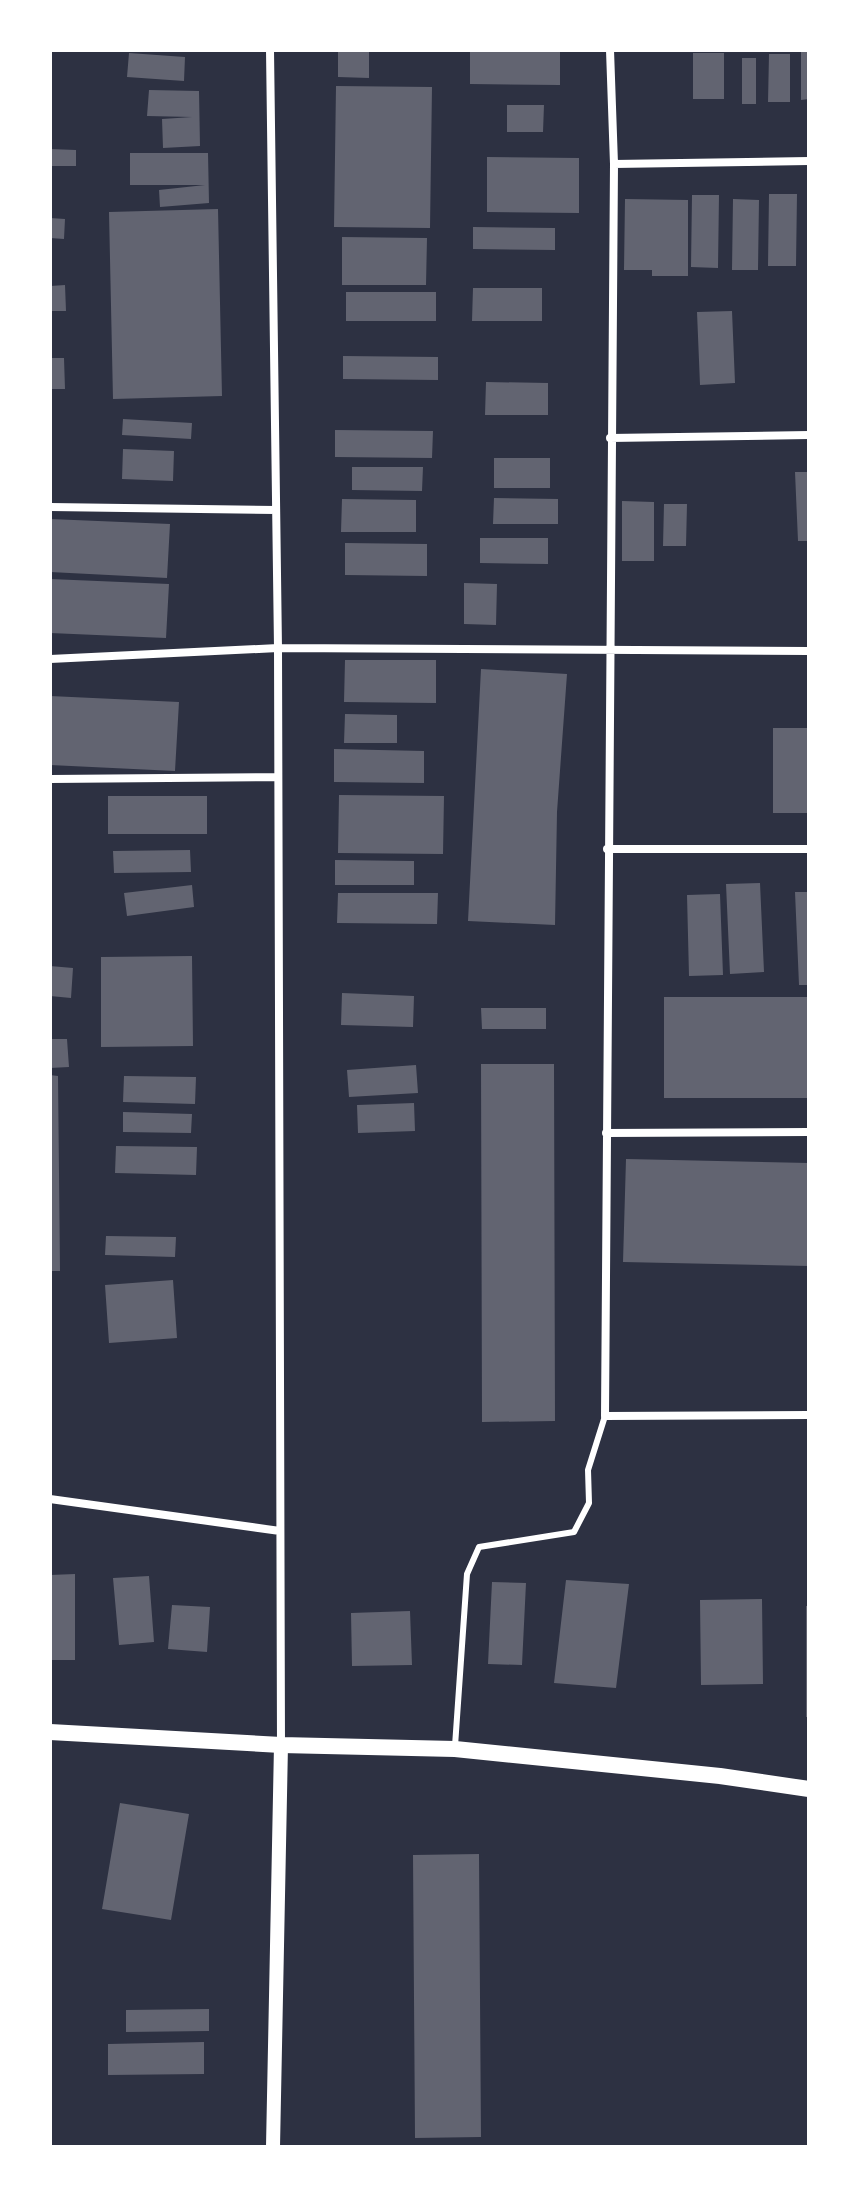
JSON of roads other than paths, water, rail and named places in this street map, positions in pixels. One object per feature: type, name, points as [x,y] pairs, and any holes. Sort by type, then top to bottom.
[{"type":"main road","points":[[50,1732],[281,1745],[455,1749],[720,1776],[809,1789]]},
{"type":"street","points":[[270,50],[278,648],[281,1745],[273,2147]]},
{"type":"street","points":[[610,50],[614,164],[608,650],[605,1416],[809,1415]]},
{"type":"street","points":[[614,164],[809,161]]},
{"type":"street","points":[[610,438],[809,435]]},
{"type":"street","points":[[50,507],[276,510]]},
{"type":"street","points":[[50,659],[278,648],[809,651]]},
{"type":"street","points":[[50,779],[278,777]]},
{"type":"street","points":[[607,849],[809,849]]},
{"type":"street","points":[[606,1133],[809,1132]]},
{"type":"street","points":[[50,1499],[280,1531]]},
{"type":"lane","points":[[455,1749],[467,1574],[479,1547],[574,1532],[589,1503],[588,1470],[605,1416]]}]
